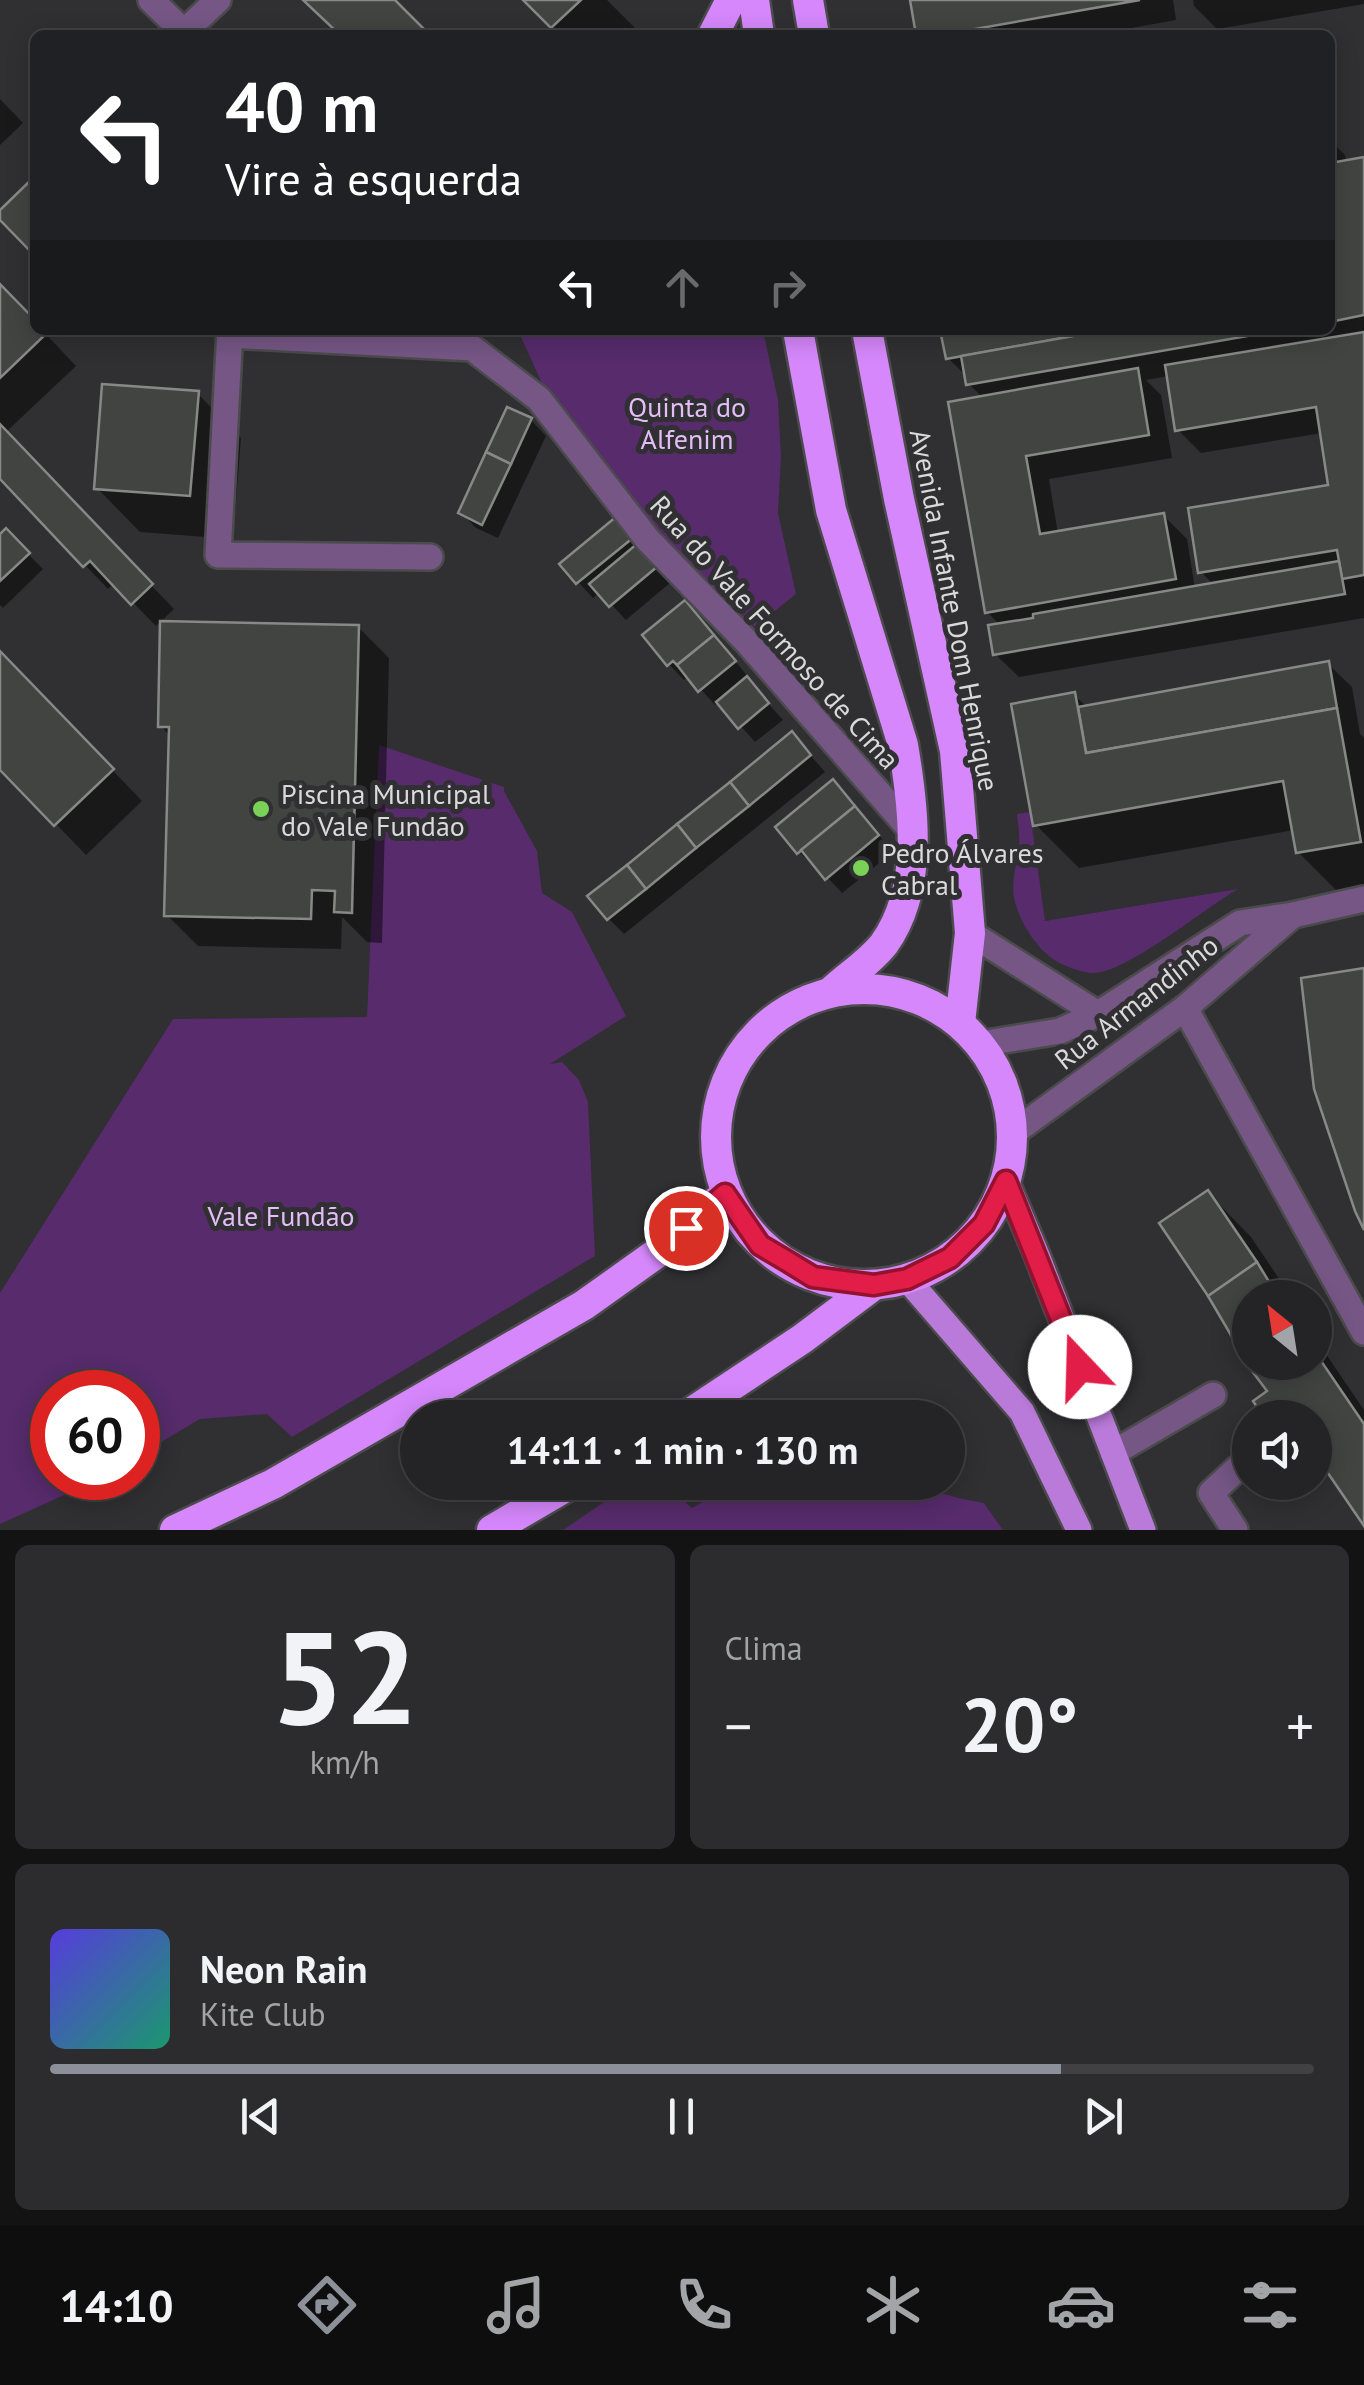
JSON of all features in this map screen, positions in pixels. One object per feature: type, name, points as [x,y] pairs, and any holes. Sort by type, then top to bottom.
[{"type":"highway","points":[[716,30],[731,0]]},
{"type":"highway","points":[[754,0],[758,30]]},
{"type":"highway","points":[[808,0],[813,30]]},
{"type":"highway","points":[[799,335],[831,510],[903,745],[912,865],[899,918],[883,946],[832,991],[773,1019],[731,1068],[714,1130],[725,1194],[760,1245],[813,1277],[874,1285],[907,1279],[950,1258],[984,1224],[1006,1181],[1013,1133],[1008,1101],[998,1071],[970,1034],[922,1000],[877,988],[832,991]]},
{"type":"highway","name":"Avenida Infante Dom Henrique","points":[[868,335],[899,499],[955,751],[970,933],[970,1034]]},
{"type":"highway","points":[[174,1530],[274,1484],[584,1305],[664,1248],[725,1194]]},
{"type":"highway","points":[[710,1400],[874,1285]]},
{"type":"highway","points":[[492,1530],[543,1500]]},
{"type":"main road","points":[[1006,1181],[1144,1530]]},
{"type":"main road","points":[[907,1279],[1022,1412],[1079,1530]]},
{"type":"street","points":[[151,0],[181,30]]},
{"type":"street","points":[[189,30],[218,0]]},
{"type":"street","points":[[230,335],[218,555],[430,557]]},
{"type":"street","name":"Rua do Vale Formoso de Cima","points":[[309,335],[468,339],[539,399],[648,540],[747,642],[911,830]]},
{"type":"street","name":"Rua Armandinho","points":[[970,1034],[1060,1032],[1098,1014],[1240,923],[1364,899]]},
{"type":"street","name":"Rua Armandinho","points":[[1013,1133],[1185,1008],[1293,915]]},
{"type":"street","points":[[970,933],[1098,1014]]},
{"type":"street","points":[[1185,1008],[1364,1332]]},
{"type":"street","points":[[1113,1453],[1213,1395]]},
{"type":"street","points":[[1232,1473],[1211,1493],[1235,1530]]},
{"type":"green space","name":"Quinta do Alfenim","points":[[764,335],[778,400],[778,513],[796,594],[755,627],[719,594],[638,507],[545,390],[521,337]]},
{"type":"green space","name":"Vale Fundão","points":[[379,745],[504,787],[537,851],[542,893],[572,912],[626,1016],[550,1064],[562,1062],[579,1080],[588,1102],[595,1256],[292,1437],[267,1414],[200,1419],[160,1443],[160,1370],[30,1370],[30,1500],[53,1500],[0,1524],[0,1293],[173,1019],[367,1017]]},
{"type":"green space","points":[[1030,812],[1045,921],[1238,889],[1124,963],[1092,973],[1074,969],[1042,949],[1029,934],[1016,907],[1013,885],[1019,841],[1017,814]]},
{"type":"green space","points":[[965,1499],[984,1503],[1003,1530],[563,1530],[607,1500],[683,1500],[692,1508],[706,1500]]},
{"type":"building","points":[[303,0],[395,0],[425,30],[335,30]]},
{"type":"building","points":[[523,0],[581,0],[551,28]]},
{"type":"building","points":[[910,0],[1140,0],[969,30],[915,30]]},
{"type":"building","points":[[1364,157],[1364,315],[1335,321],[1335,162]]},
{"type":"building","points":[[30,181],[30,251],[0,220],[0,210]]},
{"type":"building","points":[[0,284],[30,315],[30,335],[45,335],[0,378]]},
{"type":"building","points":[[1364,332],[1364,575],[1342,579],[1337,550],[1198,573],[1188,508],[1328,485],[1316,407],[1175,431],[1165,365]]},
{"type":"building","points":[[941,335],[1079,335],[946,359]]},
{"type":"building","points":[[1079,335],[1253,335],[966,385],[961,356]]},
{"type":"building","points":[[1138,368],[1149,435],[1026,456],[1040,534],[1164,513],[1176,579],[985,613],[948,402]]},
{"type":"building","points":[[102,384],[199,391],[190,496],[94,489]]},
{"type":"building","points":[[507,407],[532,418],[511,464],[486,452]]},
{"type":"building","points":[[0,424],[153,584],[131,605],[90,561],[83,567],[0,479]]},
{"type":"building","points":[[486,452],[511,464],[482,525],[458,513]]},
{"type":"building","points":[[617,516],[634,537],[576,584],[559,564]]},
{"type":"building","points":[[6,528],[30,553],[0,581],[0,534]]},
{"type":"building","points":[[638,543],[658,566],[609,607],[589,584]]},
{"type":"building","points":[[1339,561],[1345,594],[993,655],[988,625]]},
{"type":"building","points":[[685,600],[714,635],[677,665],[673,661],[667,666],[642,635]]},
{"type":"building","name":"Piscina Municipal do Vale Fundão","points":[[160,621],[359,625],[352,913],[334,912],[335,891],[312,890],[311,919],[164,916],[169,727],[158,727]]},
{"type":"building","points":[[714,635],[736,661],[698,692],[677,665]]},
{"type":"building","points":[[0,651],[114,769],[54,826],[0,770]]},
{"type":"building","points":[[1329,661],[1337,708],[1086,753],[1078,707]]},
{"type":"building","points":[[747,676],[769,703],[738,729],[716,702]]},
{"type":"building","points":[[1075,692],[1086,753],[1337,708],[1361,842],[1296,853],[1283,781],[1033,826],[1011,704]]},
{"type":"building","points":[[792,731],[811,755],[749,806],[730,782]]},
{"type":"building","points":[[833,779],[855,806],[797,854],[775,827]]},
{"type":"building","points":[[730,782],[749,806],[696,848],[677,824]]},
{"type":"building","points":[[855,806],[879,835],[825,880],[801,850]]},
{"type":"building","points":[[677,824],[696,848],[646,889],[627,865]]},
{"type":"building","points":[[627,865],[646,889],[607,920],[587,896]]},
{"type":"building","points":[[1364,968],[1364,1230],[1314,1089],[1301,978]]},
{"type":"building","points":[[1208,1190],[1257,1262],[1208,1296],[1159,1223]]},
{"type":"building","points":[[1257,1262],[1268,1280],[1232,1280],[1232,1337],[1208,1296]]},
{"type":"building","points":[[1332,1377],[1364,1424],[1364,1526],[1332,1479],[1332,1400],[1254,1400],[1267,1391],[1259,1380],[1332,1380]]},
{"type":"place","name":"Piscina Municipal do Vale Fundão","points":[[261,809]]},
{"type":"place","name":"Pedro Álvares Cabral","points":[[861,868]]},
{"type":"route","points":[[686,1228],[725,1194],[760,1245],[813,1277],[874,1285],[907,1279],[950,1258],[984,1224],[1006,1181],[1080,1367]]}]
